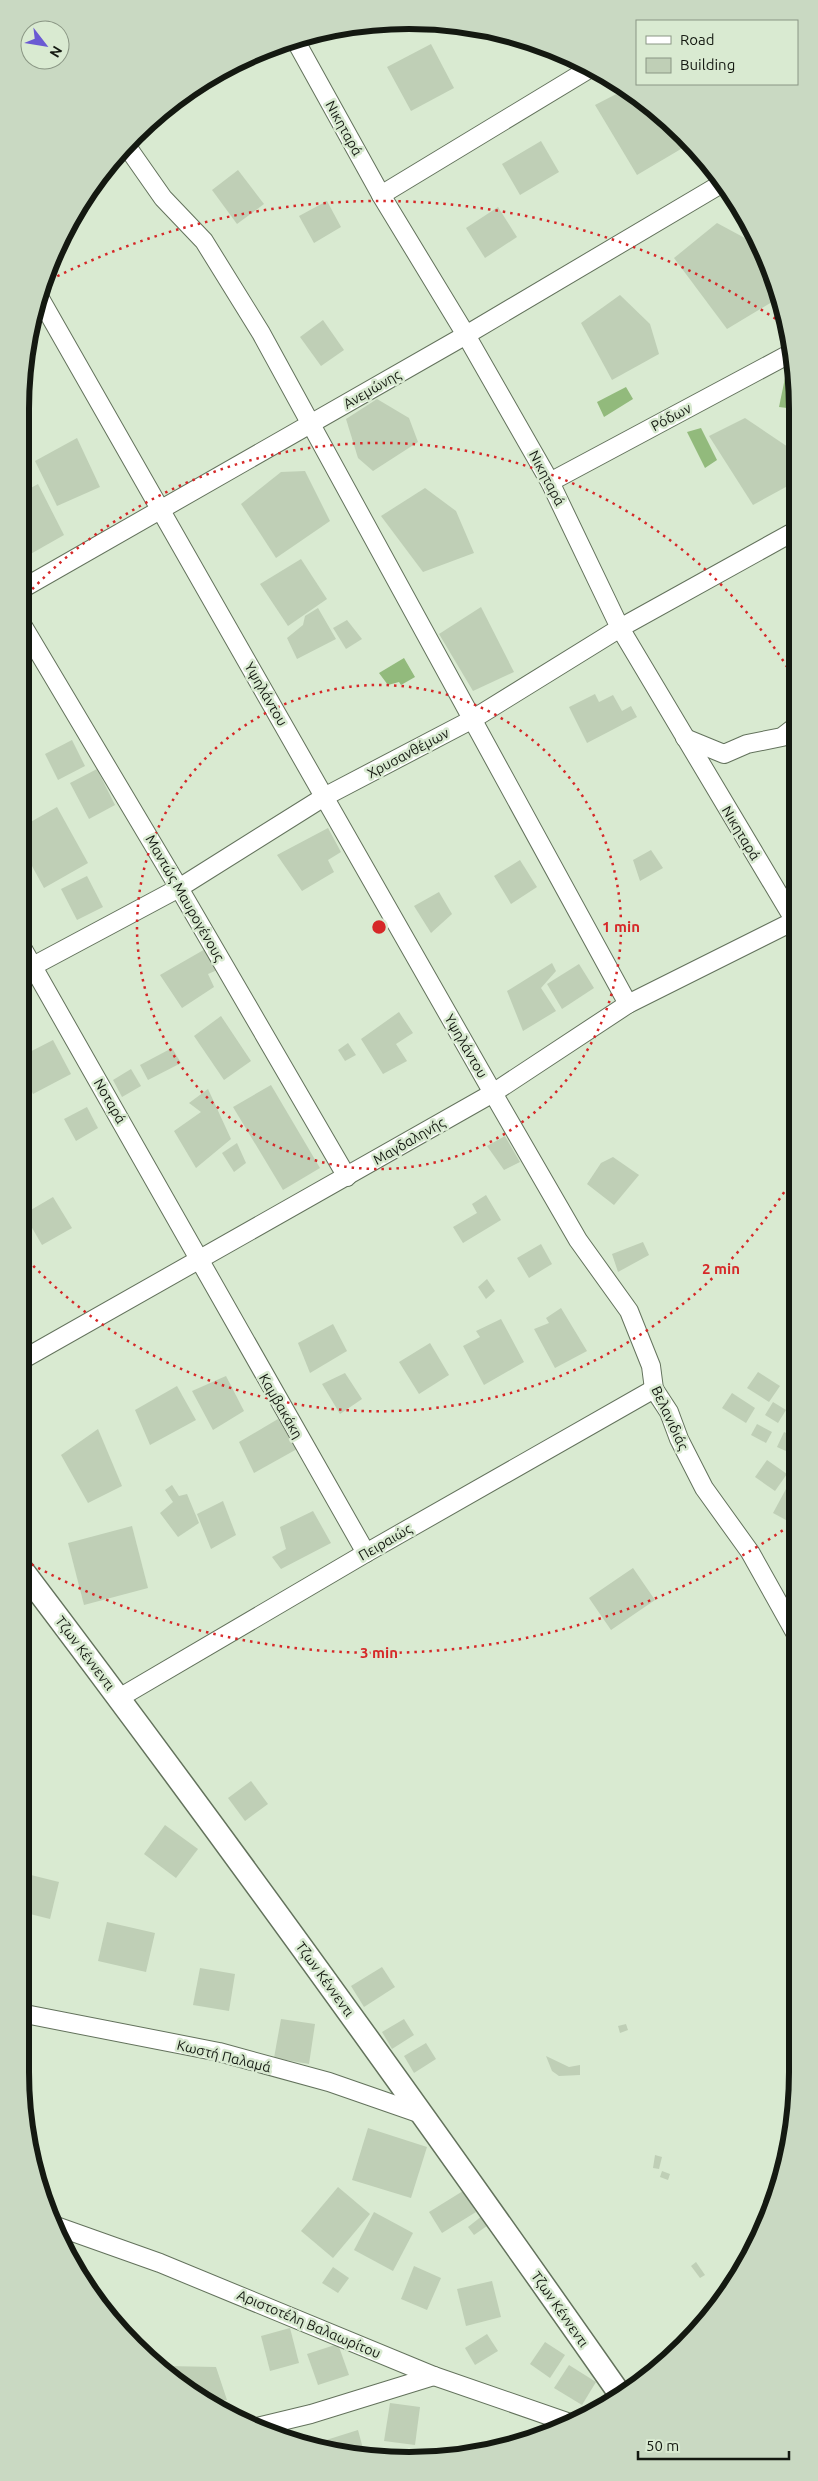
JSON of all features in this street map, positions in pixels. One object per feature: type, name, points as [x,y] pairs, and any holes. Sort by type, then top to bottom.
[{"type":"street","name":"Νικηταρά","points":[[298,46],[381,196],[466,335],[550,482],[620,628],[789,911]]},
{"type":"street","points":[[381,196],[584,72]]},
{"type":"street","points":[[129,152],[163,198],[204,241],[261,333],[628,1004]]},
{"type":"street","name":"Ανεμώνης","points":[[29,585],[466,335],[717,186]]},
{"type":"street","name":"Υψηλάντου","points":[[44,305],[493,1093]]},
{"type":"street","name":"Ρόδων","points":[[550,482],[786,356]]},
{"type":"street","name":"Χρυσανθέμων","points":[[29,967],[179,888],[324,797],[473,719],[620,628],[789,534]]},
{"type":"street","name":"Μαντώς Μαυρογένους","points":[[29,636],[179,888],[346,1177]]},
{"type":"street","points":[[685,738],[724,754],[747,744],[782,737],[789,732]]},
{"type":"street","name":"Μαγδαληνής","points":[[29,1356],[493,1093],[628,1004],[789,924]]},
{"type":"street","name":"Νοταρά","points":[[29,974],[199,1259]]},
{"type":"street","name":"Βελανιδιάς","points":[[493,1093],[578,1240],[629,1312],[651,1366],[654,1389],[669,1412],[679,1439],[704,1488],[750,1552],[789,1622]]},
{"type":"street","name":"Καμβακάκη","points":[[199,1259],[366,1553]]},
{"type":"street","name":"Πειραιώς","points":[[119,1698],[366,1553],[654,1389]]},
{"type":"street","name":"Τζων Κέννεντι","points":[[29,1579],[119,1698],[424,2116],[617,2390]]},
{"type":"street","name":"Κωστή Παλαμά","points":[[29,2015],[219,2052],[329,2082],[424,2116]]},
{"type":"street","name":"Αριστοτέλη Βαλαωρίτου","points":[[63,2230],[160,2263],[434,2376],[561,2420]]},
{"type":"street","points":[[267,2425],[311,2414],[434,2376]]},
{"type":"shaded area","points":[[787,377],[789,408],[779,407],[785,378]]},
{"type":"shaded area","points":[[626,387],[633,399],[604,417],[597,402]]},
{"type":"shaded area","points":[[701,428],[717,460],[705,468],[687,432]]},
{"type":"shaded area","points":[[404,658],[415,677],[401,685],[399,682],[388,685],[379,673]]},
{"type":"building","points":[[431,44],[454,88],[411,111],[387,67]]},
{"type":"building","points":[[619,93],[660,123],[685,147],[637,175],[595,105]]},
{"type":"building","points":[[541,141],[559,172],[520,195],[502,164]]},
{"type":"building","points":[[238,170],[264,204],[237,224],[212,190]]},
{"type":"building","points":[[327,201],[341,227],[314,243],[299,216]]},
{"type":"building","points":[[498,207],[517,237],[485,258],[466,228]]},
{"type":"building","points":[[717,223],[750,241],[773,301],[727,329],[674,258]]},
{"type":"building","points":[[620,295],[650,324],[659,354],[612,380],[581,323]]},
{"type":"building","points":[[323,320],[344,350],[321,366],[300,337]]},
{"type":"building","points":[[377,399],[409,418],[418,442],[373,471],[358,458],[346,419]]},
{"type":"building","points":[[745,418],[789,448],[789,485],[753,505],[709,436]]},
{"type":"building","points":[[77,438],[100,487],[57,506],[35,461]]},
{"type":"building","points":[[305,471],[330,521],[276,558],[241,504],[281,472]]},
{"type":"building","points":[[38,484],[64,535],[29,555],[29,489]]},
{"type":"building","points":[[425,488],[456,511],[474,553],[423,572],[381,516]]},
{"type":"building","points":[[301,559],[327,599],[288,626],[260,584]]},
{"type":"building","points":[[481,607],[514,672],[473,691],[439,634]]},
{"type":"building","points":[[318,608],[336,639],[297,659],[287,638],[303,625],[305,616]]},
{"type":"building","points":[[347,620],[362,639],[346,649],[333,628]]},
{"type":"building","points":[[595,694],[599,702],[613,695],[622,711],[631,706],[637,717],[587,743],[569,707]]},
{"type":"building","points":[[72,740],[85,766],[58,780],[45,754]]},
{"type":"building","points":[[97,769],[115,805],[89,819],[70,783]]},
{"type":"building","points":[[57,807],[88,863],[44,888],[29,860],[29,823]]},
{"type":"building","points":[[328,828],[341,852],[328,860],[334,872],[302,891],[277,855]]},
{"type":"building","points":[[651,850],[663,868],[640,881],[633,860]]},
{"type":"building","points":[[520,860],[537,887],[511,904],[494,876]]},
{"type":"building","points":[[87,876],[103,907],[77,920],[61,889]]},
{"type":"building","points":[[439,892],[452,914],[431,933],[414,906]]},
{"type":"building","points":[[207,948],[222,968],[208,974],[214,987],[182,1008],[160,975]]},
{"type":"building","points":[[552,963],[556,971],[541,988],[556,1011],[523,1031],[507,991]]},
{"type":"building","points":[[579,964],[594,988],[562,1009],[547,984]]},
{"type":"building","points":[[399,1012],[413,1033],[396,1044],[407,1061],[383,1074],[361,1039]]},
{"type":"building","points":[[221,1016],[251,1061],[224,1080],[194,1036]]},
{"type":"building","points":[[53,1040],[71,1074],[33,1094],[29,1086],[29,1052]]},
{"type":"building","points":[[348,1043],[356,1055],[345,1061],[338,1050]]},
{"type":"building","points":[[172,1048],[181,1063],[148,1080],[140,1065]]},
{"type":"building","points":[[131,1069],[141,1086],[122,1097],[113,1080]]},
{"type":"building","points":[[271,1085],[320,1168],[283,1190],[233,1107]]},
{"type":"building","points":[[208,1089],[231,1139],[196,1168],[174,1131],[201,1112],[189,1103]]},
{"type":"building","points":[[87,1107],[98,1128],[76,1141],[64,1119]]},
{"type":"building","points":[[505,1136],[520,1162],[504,1170],[487,1146]]},
{"type":"building","points":[[237,1143],[246,1163],[234,1172],[222,1153]]},
{"type":"building","points":[[613,1157],[639,1175],[614,1205],[587,1184],[601,1163]]},
{"type":"building","points":[[486,1195],[501,1220],[463,1243],[453,1227],[477,1213],[472,1204]]},
{"type":"building","points":[[53,1197],[72,1228],[42,1245],[29,1223],[29,1211]]},
{"type":"building","points":[[643,1242],[649,1255],[618,1272],[612,1254]]},
{"type":"building","points":[[541,1244],[552,1264],[529,1278],[517,1258]]},
{"type":"building","points":[[487,1279],[495,1291],[486,1299],[478,1287]]},
{"type":"building","points":[[561,1308],[587,1351],[555,1368],[534,1329],[549,1323],[546,1318]]},
{"type":"building","points":[[501,1319],[524,1362],[484,1385],[463,1346],[480,1337],[476,1331]]},
{"type":"building","points":[[333,1324],[347,1351],[310,1373],[298,1343]]},
{"type":"building","points":[[430,1343],[449,1375],[419,1394],[399,1362]]},
{"type":"building","points":[[758,1372],[780,1386],[769,1402],[747,1388]]},
{"type":"building","points":[[345,1373],[362,1399],[340,1414],[322,1384]]},
{"type":"building","points":[[226,1376],[244,1411],[213,1430],[192,1391]]},
{"type":"building","points":[[177,1386],[196,1420],[150,1445],[135,1410]]},
{"type":"building","points":[[732,1393],[755,1408],[746,1423],[722,1408]]},
{"type":"building","points":[[773,1402],[786,1410],[778,1423],[765,1415]]},
{"type":"building","points":[[278,1419],[297,1449],[254,1473],[239,1442]]},
{"type":"building","points":[[757,1424],[772,1432],[766,1443],[751,1435]]},
{"type":"building","points":[[98,1429],[122,1486],[88,1503],[61,1455]]},
{"type":"building","points":[[784,1432],[789,1434],[789,1452],[777,1447]]},
{"type":"building","points":[[767,1460],[787,1474],[775,1491],[755,1477]]},
{"type":"building","points":[[172,1485],[179,1496],[187,1494],[199,1523],[178,1537],[160,1513],[173,1502],[165,1490]]},
{"type":"building","points":[[786,1489],[789,1491],[789,1522],[773,1513]]},
{"type":"building","points":[[223,1501],[236,1535],[211,1549],[197,1514]]},
{"type":"building","points":[[313,1511],[331,1543],[281,1569],[272,1557],[286,1549],[280,1527]]},
{"type":"building","points":[[132,1526],[148,1588],[84,1605],[68,1543]]},
{"type":"building","points":[[633,1568],[655,1600],[611,1630],[589,1598]]},
{"type":"building","points":[[251,1781],[268,1804],[245,1821],[228,1798]]},
{"type":"building","points":[[165,1825],[198,1849],[176,1878],[144,1854]]},
{"type":"building","points":[[31,1875],[59,1882],[50,1919],[29,1914],[29,1883]]},
{"type":"building","points":[[107,1922],[155,1933],[146,1972],[98,1961]]},
{"type":"building","points":[[382,1967],[395,1987],[364,2007],[351,1986]]},
{"type":"building","points":[[200,1968],[235,1974],[229,2011],[193,2005]]},
{"type":"building","points":[[281,2019],[315,2024],[309,2064],[274,2058]]},
{"type":"building","points":[[404,2019],[414,2035],[392,2049],[382,2032]]},
{"type":"building","points":[[626,2024],[628,2030],[620,2033],[618,2026]]},
{"type":"building","points":[[426,2043],[436,2059],[414,2073],[404,2056]]},
{"type":"building","points":[[546,2056],[569,2067],[580,2065],[580,2075],[559,2076],[552,2071]]},
{"type":"building","points":[[368,2128],[427,2147],[411,2198],[352,2180]]},
{"type":"building","points":[[655,2155],[662,2157],[659,2169],[653,2168]]},
{"type":"building","points":[[662,2171],[670,2174],[668,2180],[660,2177]]},
{"type":"building","points":[[338,2187],[370,2214],[333,2258],[301,2231]]},
{"type":"building","points":[[463,2191],[476,2212],[442,2233],[429,2212]]},
{"type":"building","points":[[374,2212],[413,2233],[393,2271],[354,2250]]},
{"type":"building","points":[[487,2212],[494,2221],[474,2235],[468,2227]]},
{"type":"building","points":[[696,2262],[705,2275],[700,2278],[691,2266]]},
{"type":"building","points":[[414,2266],[441,2278],[427,2310],[401,2299]]},
{"type":"building","points":[[333,2267],[349,2278],[338,2293],[322,2283]]},
{"type":"building","points":[[492,2281],[501,2317],[466,2326],[457,2289]]},
{"type":"building","points":[[290,2328],[299,2363],[270,2371],[261,2336]]},
{"type":"building","points":[[487,2334],[498,2351],[475,2365],[465,2348]]},
{"type":"building","points":[[545,2342],[565,2355],[550,2378],[530,2364]]},
{"type":"building","points":[[338,2344],[349,2375],[318,2385],[307,2354]]},
{"type":"building","points":[[569,2365],[596,2382],[582,2405],[554,2388]]},
{"type":"building","points":[[168,2366],[216,2367],[227,2400],[217,2400]]},
{"type":"building","points":[[390,2403],[420,2407],[415,2445],[384,2441]]},
{"type":"building","points":[[358,2430],[363,2449],[335,2445],[323,2441]]}]
